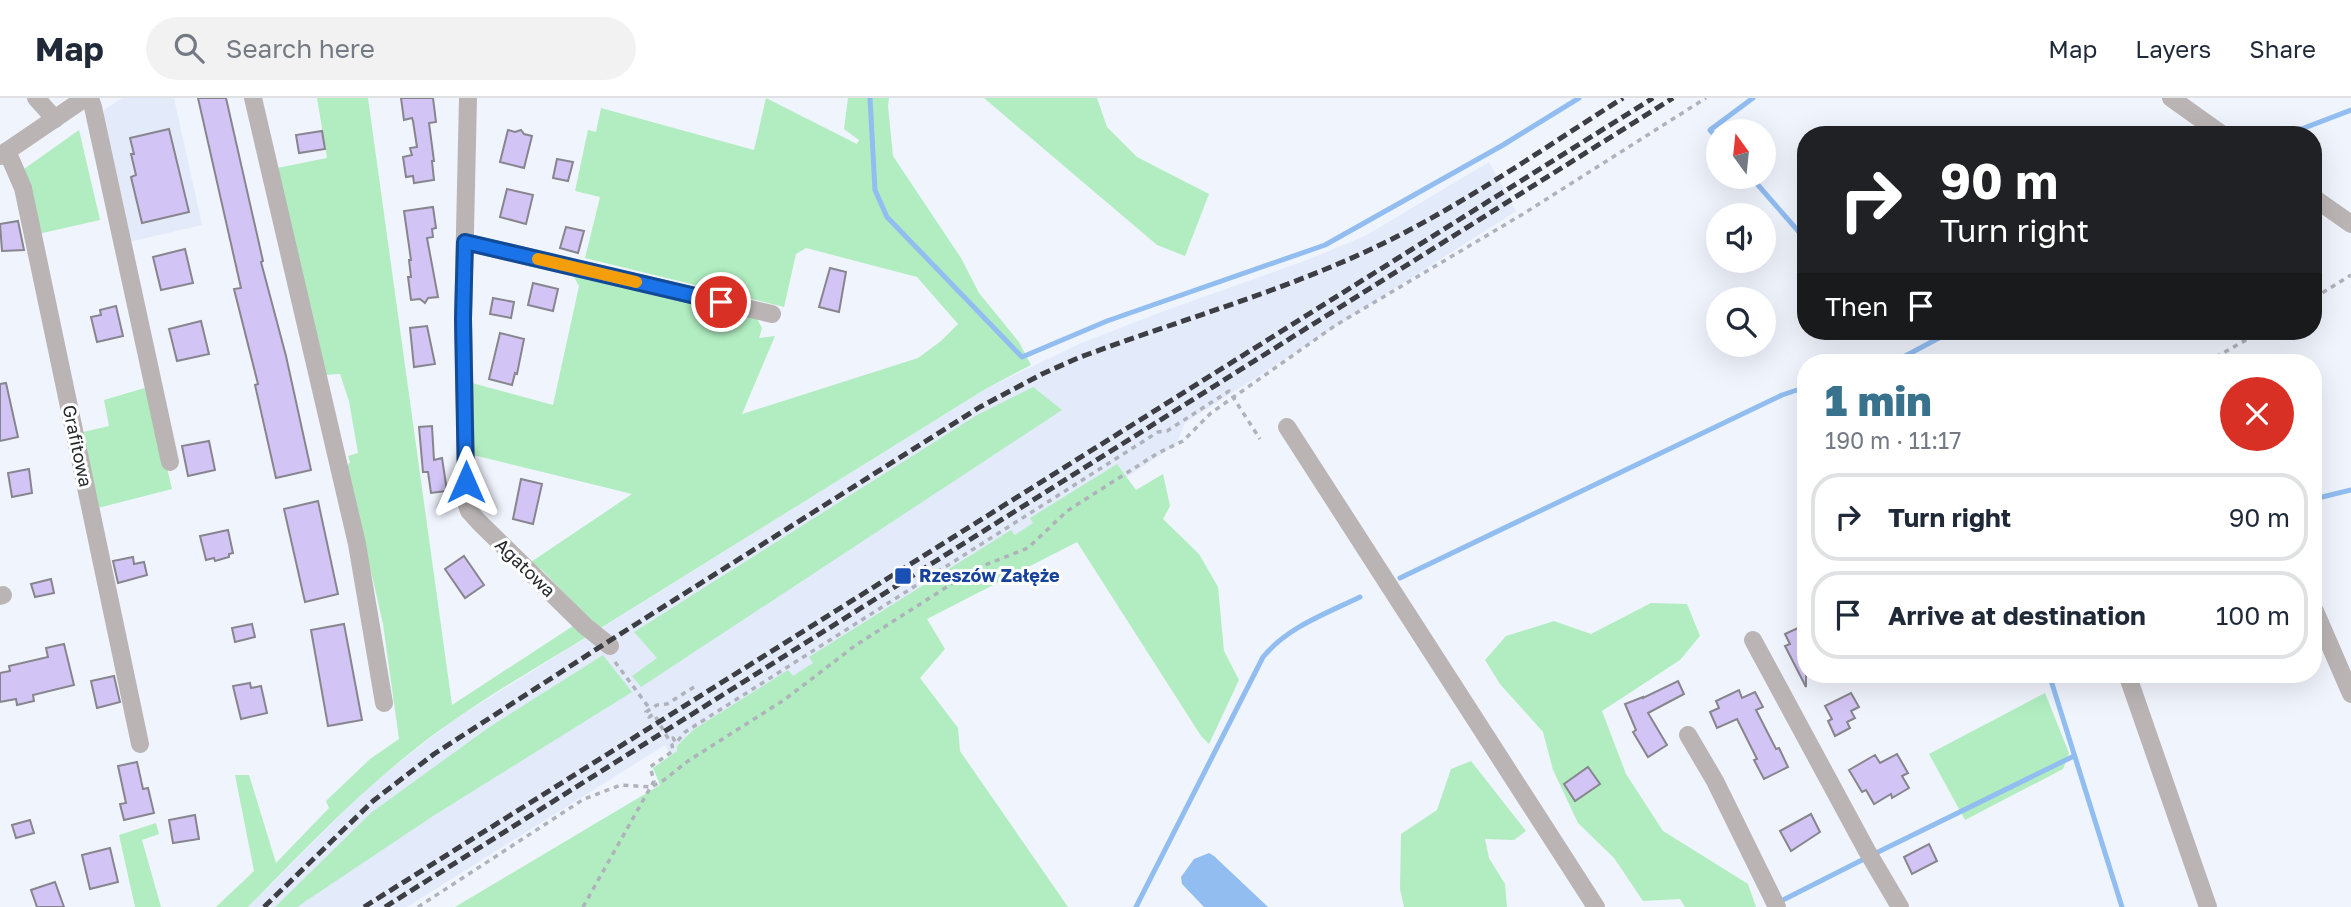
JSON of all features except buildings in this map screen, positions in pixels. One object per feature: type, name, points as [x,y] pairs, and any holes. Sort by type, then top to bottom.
[{"type":"street","points":[[36,98],[55,119]]},
{"type":"street","points":[[4,153],[87,98],[93,107],[170,462]]},
{"type":"street","points":[[253,98],[357,544],[384,703]]},
{"type":"street","name":"Agatowa","points":[[468,98],[465,499],[469,511],[585,626],[610,646]]},
{"type":"street","points":[[2171,98],[2210,126]]},
{"type":"street","name":"Grafitowa","points":[[4,153],[23,188],[140,744]]},
{"type":"street","points":[[2322,204],[2351,224]]},
{"type":"street","points":[[465,242],[772,314]]},
{"type":"street","points":[[1287,427],[1596,907]]},
{"type":"street","points":[[2322,627],[2351,694]]},
{"type":"street","points":[[1753,640],[1900,907]]},
{"type":"street","points":[[2130,683],[2207,907]]},
{"type":"street","points":[[1688,736],[1715,781],[1777,907]]},
{"type":"path","points":[[418,907],[584,799],[621,785],[651,787],[784,700],[856,645],[975,569],[1028,548],[1068,511],[1158,453],[1183,441],[1233,397],[1336,325],[1523,214],[1706,98]]},
{"type":"path","points":[[2322,293],[2351,275]]},
{"type":"path","points":[[2221,354],[2246,340]]},
{"type":"path","points":[[583,907],[651,787],[654,777],[650,767],[673,751],[672,745],[685,732],[1158,432],[1167,431],[1229,391],[1260,439]]},
{"type":"path","points":[[610,646],[607,652],[650,709]]},
{"type":"path","points":[[676,743],[673,738],[669,740],[654,714],[649,717],[646,712],[657,705],[667,704],[694,687]]},
{"type":"shaded area","points":[[122,98],[174,98],[202,225],[129,242],[103,123],[104,110]]},
{"type":"shaded area","points":[[1489,162],[1516,211],[1185,423],[1176,445],[678,769],[665,745],[407,907],[248,907],[368,787],[452,721],[987,388],[1079,344],[1365,236]]},
{"type":"green space","points":[[317,98],[368,98],[452,705],[576,624],[588,636],[475,706],[410,753],[347,808],[248,907],[216,907],[254,871],[235,775],[249,775],[276,863],[329,808],[326,801],[370,759],[399,739],[383,624],[347,466],[350,462],[348,456],[358,453],[349,401],[340,374],[324,375],[277,168],[327,158]]},
{"type":"green space","points":[[766,98],[857,144],[859,140],[844,129],[848,98],[889,98],[893,156],[961,258],[979,293],[1019,342],[1031,365],[987,388],[599,629],[531,562],[632,494],[473,455],[472,383],[553,405],[579,286],[571,272],[756,317],[762,328],[759,338],[775,336],[742,414],[918,358],[958,324],[917,277],[806,248],[796,254],[784,307],[585,258],[600,197],[575,191],[588,130],[596,132],[601,108],[754,150]]},
{"type":"green space","points":[[984,98],[1097,98],[1107,127],[1137,157],[1209,194],[1185,256],[1157,245]]},
{"type":"green space","points":[[79,130],[100,220],[38,234],[24,169]]},
{"type":"green space","points":[[148,387],[172,489],[94,509],[79,433],[109,426],[104,400]]},
{"type":"green space","points":[[1033,387],[1062,410],[641,687],[632,676],[657,658],[634,632],[977,415]]},
{"type":"green space","points":[[1117,464],[1136,490],[1163,474],[1170,506],[1163,519],[1199,554],[1218,587],[1224,651],[1239,680],[1209,744],[1201,736],[1077,542],[927,619],[945,649],[920,678],[958,728],[960,751],[1068,907],[455,907],[660,785],[653,768],[677,751],[677,746],[693,730],[788,670],[793,676],[813,663],[809,657],[1011,530],[1015,535],[1033,523],[1030,518]]},
{"type":"green space","points":[[1651,603],[1687,604],[1700,636],[1680,660],[1602,711],[1626,774],[1663,831],[1748,884],[1756,907],[1685,907],[1680,899],[1643,901],[1614,858],[1578,823],[1553,770],[1543,732],[1500,684],[1485,660],[1506,636],[1554,621],[1591,634]]},
{"type":"green space","points":[[603,655],[632,692],[433,816],[297,907],[275,907],[372,812],[488,728]]},
{"type":"green space","points":[[2045,693],[2069,753],[2063,769],[1965,820],[1929,754]]},
{"type":"green space","points":[[1471,761],[1526,831],[1514,840],[1485,839],[1489,858],[1505,884],[1507,907],[1404,907],[1400,889],[1401,834],[1437,810],[1451,769]]},
{"type":"green space","points":[[156,823],[159,834],[142,840],[161,907],[135,907],[119,835]]},
{"type":"water","points":[[1209,853],[1268,907],[1204,907],[1182,884],[1181,877],[1194,859]]},
{"type":"waterway","points":[[870,98],[875,190],[887,217],[1022,357],[1107,321],[1325,245],[1503,145],[1579,98]]},
{"type":"waterway","points":[[1725,119],[1753,98]]},
{"type":"waterway","points":[[2309,126],[2351,110]]},
{"type":"waterway","points":[[1761,189],[1797,230]]},
{"type":"waterway","points":[[1909,354],[1935,340]]},
{"type":"waterway","points":[[1400,578],[1797,390]]},
{"type":"waterway","points":[[2322,497],[2351,490]]},
{"type":"waterway","points":[[1136,907],[1263,657],[1295,629],[1360,597]]},
{"type":"waterway","points":[[2052,683],[2122,907]]},
{"type":"waterway","points":[[1876,853],[2074,756]]},
{"type":"waterway","points":[[1777,903],[1862,860]]},
{"type":"railway","points":[[264,907],[373,801],[434,754],[980,407],[1078,358],[1270,291],[1382,244],[1474,193],[1623,98]]},
{"type":"railway","points":[[364,907],[1653,98]]},
{"type":"railway","points":[[385,907],[1673,98]]},
{"type":"slow traffic","points":[[538,259],[636,282]]},
{"type":"place","name":"Rzeszów Załęże","points":[[903,576]]},
{"type":"route","points":[[466,482],[463,319],[465,242],[721,302]]}]
